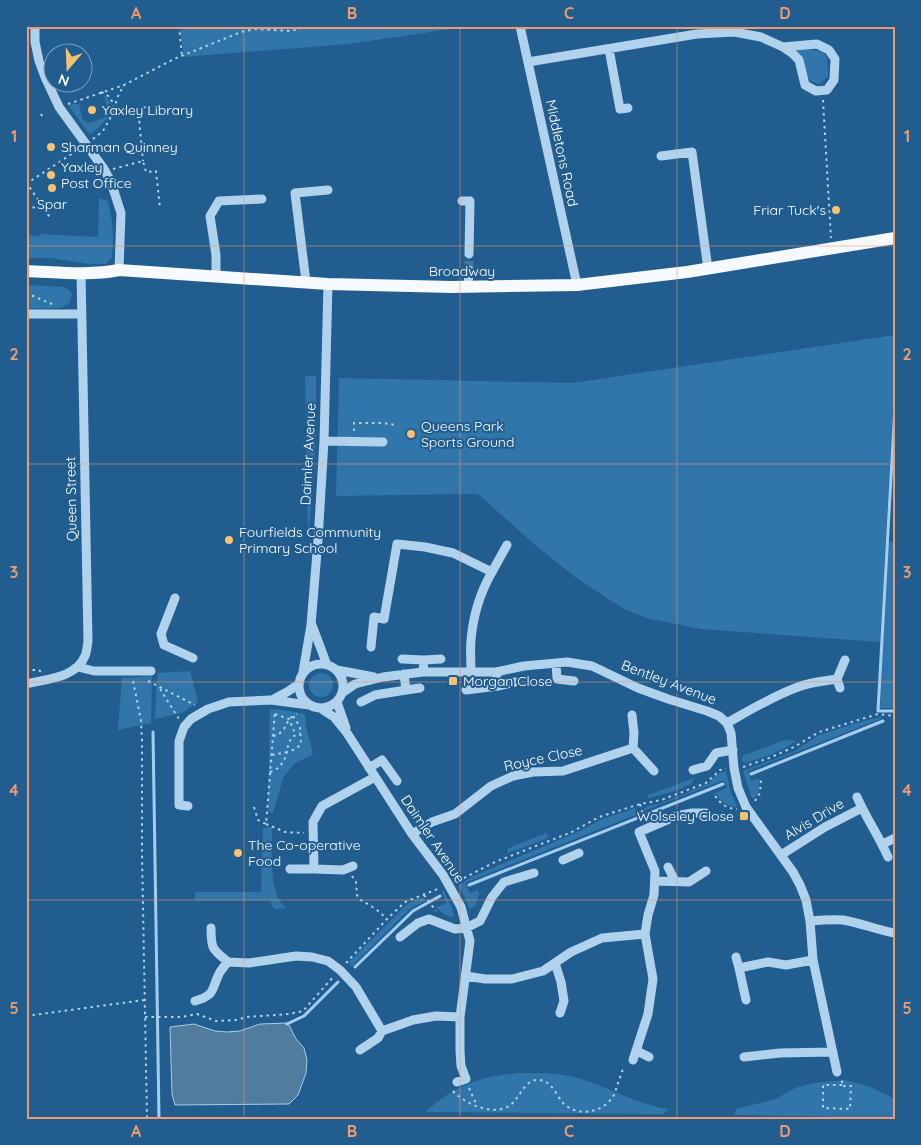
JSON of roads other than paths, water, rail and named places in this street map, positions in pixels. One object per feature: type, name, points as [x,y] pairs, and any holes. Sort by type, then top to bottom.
[{"type":"main road","name":"Broadway","points":[[26,271],[81,273],[119,270],[328,284],[576,285],[708,269],[895,238]]},
{"type":"street","points":[[35,26],[39,61],[59,107],[104,169],[111,182],[121,213],[119,270]]},
{"type":"street","name":"Middletons Road","points":[[520,26],[576,285]]},
{"type":"street","points":[[528,62],[697,34],[734,32],[760,37],[783,47],[799,60],[805,85],[816,91],[827,90],[834,80],[835,59],[829,50],[816,44],[783,47]]},
{"type":"street","points":[[609,48],[620,110],[628,108]]},
{"type":"street","points":[[661,156],[692,152],[708,269]]},
{"type":"street","points":[[306,282],[296,193],[328,190]]},
{"type":"street","points":[[216,276],[216,255],[210,216],[219,201],[262,199]]},
{"type":"street","points":[[462,201],[470,201],[469,254]]},
{"type":"street","points":[[468,286],[469,270]]},
{"type":"street","name":"Queen Street","points":[[78,666],[86,654],[88,641],[81,273]]},
{"type":"street","name":"Daimler Avenue","points":[[303,672],[311,625],[324,441],[328,284]]},
{"type":"street","points":[[26,314],[82,314]]},
{"type":"street","points":[[324,441],[383,442]]},
{"type":"street","points":[[371,647],[374,617],[389,619],[397,544],[453,553],[492,572]]},
{"type":"street","points":[[471,672],[470,641],[475,615],[484,587],[507,545]]},
{"type":"street","points":[[175,598],[161,634],[164,645],[192,658]]},
{"type":"street","name":"Daimler Avenue","points":[[311,625],[327,665]]},
{"type":"street","points":[[402,659],[441,659]]},
{"type":"street","points":[[423,672],[424,660]]},
{"type":"street","points":[[840,688],[837,679],[845,660]]},
{"type":"street","name":"Bentley Avenue","points":[[342,693],[355,684],[404,674],[423,672],[496,672],[524,666],[567,662],[592,666],[638,688],[719,716],[727,723]]},
{"type":"street","points":[[556,663],[553,679],[574,681]]},
{"type":"street","points":[[188,806],[179,805],[180,741],[184,727],[191,719],[204,711],[229,702],[273,700],[320,708],[328,707],[337,702],[342,693],[342,681],[337,670],[320,664],[312,665],[303,672],[300,677],[299,689],[301,697],[309,705]]},
{"type":"street","points":[[26,684],[64,675],[72,672],[78,666],[94,671],[151,671]]},
{"type":"street","name":"Bentley Avenue","points":[[337,670],[380,678]]},
{"type":"street","points":[[496,672],[498,686]]},
{"type":"street","points":[[404,674],[406,690]]},
{"type":"street","points":[[837,679],[798,687],[727,723],[731,733],[738,788],[746,807],[792,872],[806,900],[810,921],[813,960],[833,1052],[840,1073]]},
{"type":"street","points":[[466,690],[515,682]]},
{"type":"street","points":[[273,700],[299,684]]},
{"type":"street","points":[[361,702],[375,695],[420,688]]},
{"type":"street","name":"Daimler Avenue","points":[[337,702],[347,733]]},
{"type":"street","name":"Daimler Avenue","points":[[320,708],[334,717],[347,733],[412,834],[443,874],[461,907],[470,941],[460,1017],[462,1066],[458,1083]]},
{"type":"street","points":[[632,715],[633,748],[654,771]]},
{"type":"street","name":"Royce Close","points":[[412,834],[432,822],[455,814],[491,786],[513,776],[533,772],[563,771],[633,748]]},
{"type":"street","points":[[693,770],[706,766],[716,754],[732,750]]},
{"type":"street","points":[[369,768],[382,760],[397,781]]},
{"type":"street","points":[[314,869],[313,822],[322,806],[375,778]]},
{"type":"street","name":"Alvis Drive","points":[[857,797],[888,856]]},
{"type":"street","name":"Alvis Drive","points":[[781,855],[825,827],[862,808]]},
{"type":"street","points":[[649,1057],[632,1059],[648,1014],[653,979],[645,934],[654,895],[655,871],[640,832],[647,825],[676,816],[706,813]]},
{"type":"street","points":[[883,844],[895,838]]},
{"type":"street","points":[[563,860],[579,852]]},
{"type":"street","points":[[290,869],[343,870],[353,866]]},
{"type":"street","points":[[668,867],[675,881]]},
{"type":"street","points":[[655,881],[675,881],[690,885],[706,871]]},
{"type":"street","points":[[400,937],[418,923],[429,919],[455,929],[466,928],[480,921],[492,897],[504,882],[534,872]]},
{"type":"street","points":[[810,921],[844,920],[895,933]]},
{"type":"street","points":[[211,928],[211,945],[228,962],[249,963],[296,956],[312,957],[328,962],[340,970],[356,987],[382,1031]]},
{"type":"street","points":[[466,976],[485,979],[512,979],[543,971],[571,952],[602,938],[645,934]]},
{"type":"street","points":[[736,956],[746,1000]]},
{"type":"street","points":[[739,968],[768,962],[786,964],[813,960]]},
{"type":"street","points":[[195,1001],[205,998],[213,990],[220,972],[228,962]]},
{"type":"street","points":[[555,963],[561,982],[564,1002],[560,1013]]},
{"type":"street","points":[[360,1050],[378,1038],[382,1031],[413,1020],[436,1016],[460,1017]]},
{"type":"street","points":[[744,1057],[780,1053],[833,1052]]},
{"type":"waterway","points":[[895,405],[878,711],[895,711]]},
{"type":"waterway","points":[[751,774],[883,721]]},
{"type":"waterway","points":[[153,732],[159,1119]]},
{"type":"waterway","points":[[469,885],[723,784]]},
{"type":"waterway","points":[[355,967],[413,911],[440,896]]},
{"type":"waterway","points":[[287,1024],[304,1016],[338,982]]},
{"type":"tunnel","points":[[469,254],[469,270]]},
{"type":"place","name":"Yaxley Library","points":[[92,110]]},
{"type":"place","name":"Sharman Quinney","points":[[51,147]]},
{"type":"place","name":"Yaxley Post Office","points":[[51,175]]},
{"type":"place","name":"Spar","points":[[52,188]]},
{"type":"place","name":"Friar Tuck's","points":[[836,210]]},
{"type":"place","name":"Queens Park Sports Ground","points":[[411,434]]},
{"type":"place","name":"Fourfields Community Primary School","points":[[229,540]]},
{"type":"place","name":"Morgan Close","points":[[453,681]]},
{"type":"place","name":"Wolseley Close","points":[[744,816]]},
{"type":"place","name":"The Co-operative Food","points":[[238,853]]}]
